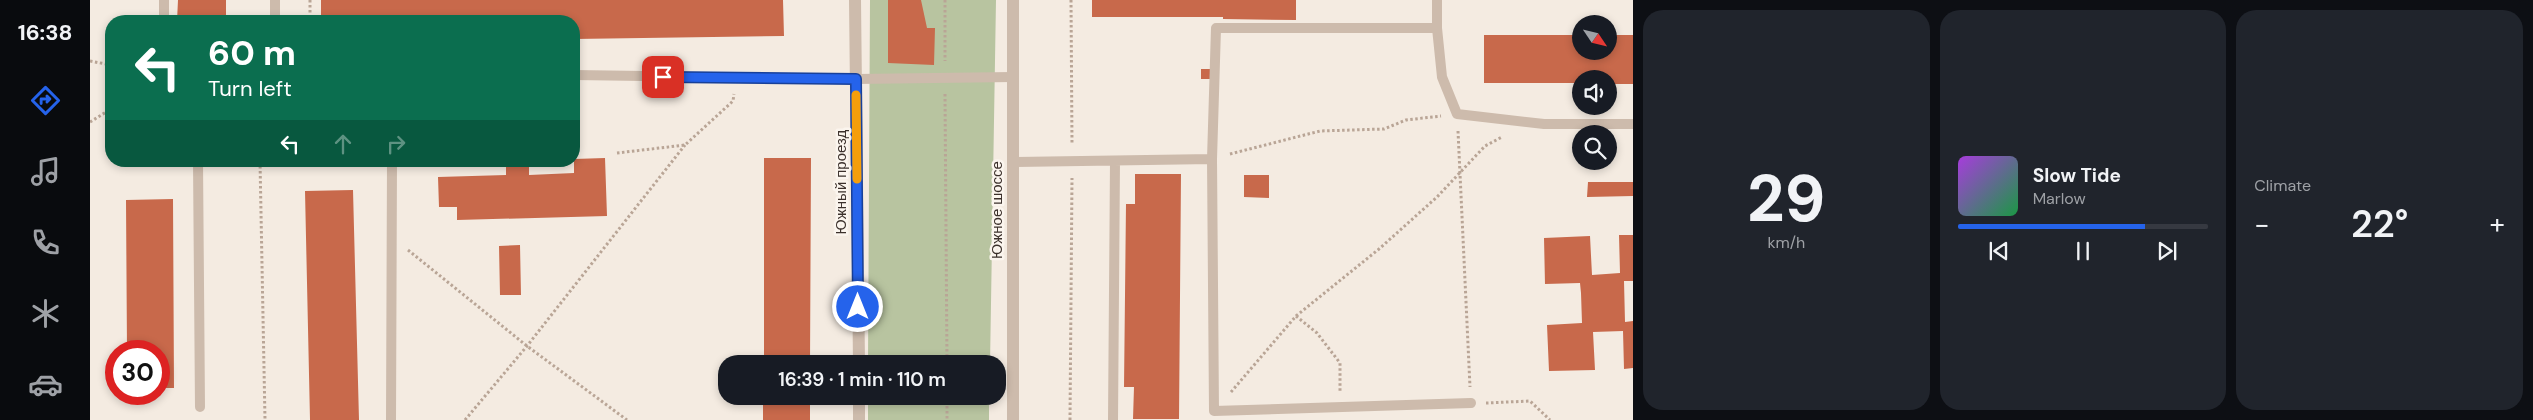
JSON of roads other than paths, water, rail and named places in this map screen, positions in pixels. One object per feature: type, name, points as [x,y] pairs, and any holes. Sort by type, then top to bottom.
[{"type":"street","name":"Южный проезд","points":[[855,0],[858,355]]},
{"type":"street","name":"Южное шоссе","points":[[1013,0],[1013,420]]},
{"type":"street","points":[[859,405],[859,420]]},
{"type":"lane","points":[[164,0],[164,15]]},
{"type":"lane","points":[[275,0],[275,15]]},
{"type":"lane","points":[[1437,0],[1437,28],[1442,77],[1458,114],[1528,122],[1633,124]]},
{"type":"lane","points":[[1437,28],[1216,28],[1212,159],[1214,411],[1471,403]]},
{"type":"lane","points":[[580,76],[856,79],[1013,77]]},
{"type":"lane","points":[[1014,162],[1212,159]]},
{"type":"lane","points":[[1113,420],[1115,160]]},
{"type":"lane","points":[[198,167],[200,407]]},
{"type":"lane","points":[[391,420],[392,167]]}]
